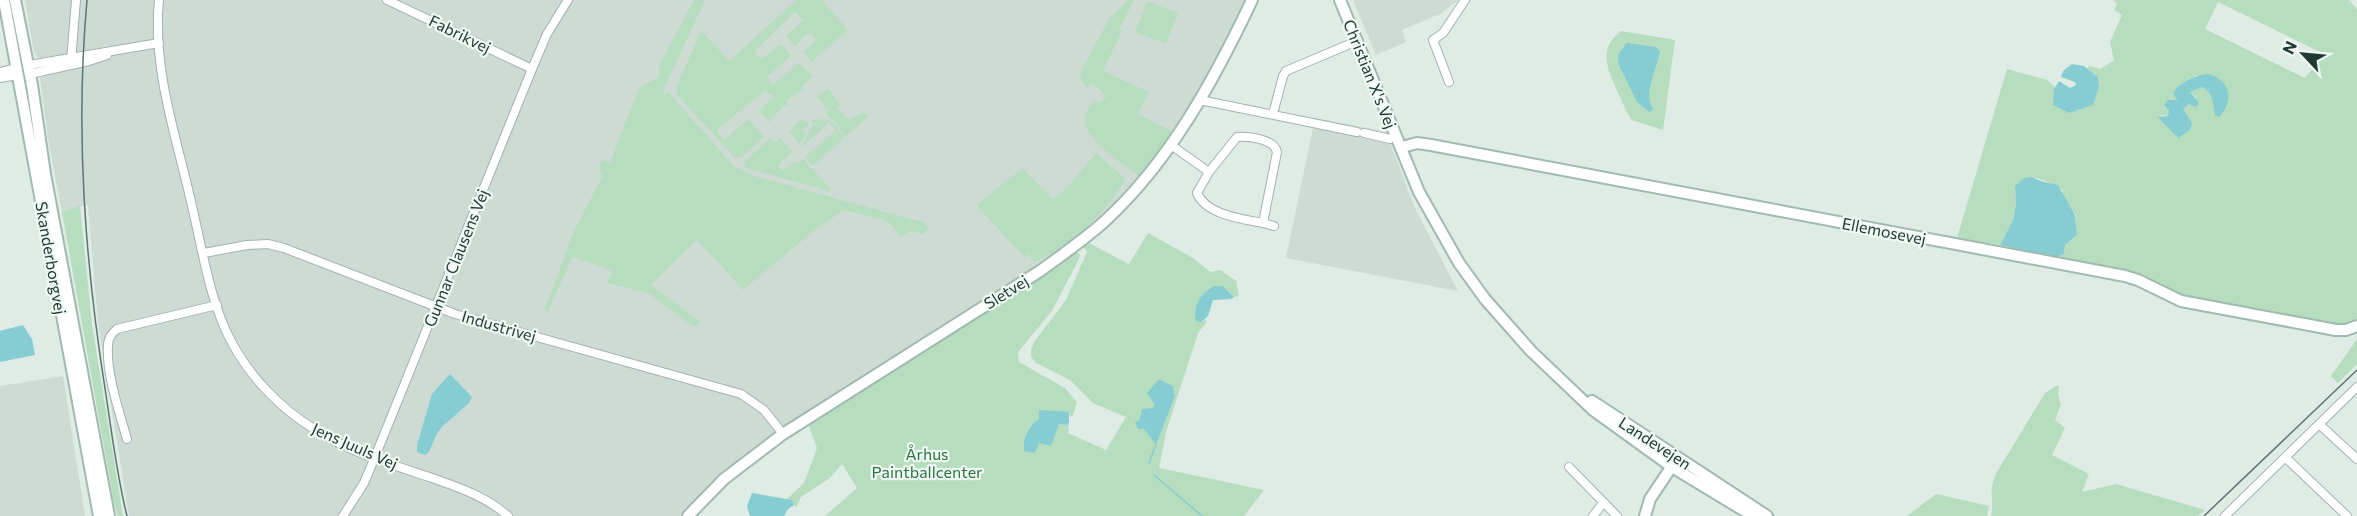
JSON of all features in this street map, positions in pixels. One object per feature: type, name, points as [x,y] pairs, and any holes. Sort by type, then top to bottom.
[{"type":"main road","name":"Sletvej","points":[[688,516],[724,479],[783,434],[1034,274],[1078,244],[1124,202],[1171,145],[1200,100],[1220,67],[1252,0]]},
{"type":"main road","name":"Christian X's Vej","points":[[1340,0],[1395,135],[1403,147]]},
{"type":"main road","name":"Christian X's Vej","points":[[1346,0],[1403,147]]},
{"type":"main road","name":"Skanderborgvej","points":[[8,1],[99,516]]},
{"type":"main road","name":"Skanderborgvej","points":[[21,71],[42,154],[109,516]]},
{"type":"main road","name":"Ellemosevej","points":[[1403,147],[1417,143],[1431,145],[2125,276],[2145,283],[2171,297],[2197,305],[2336,330],[2346,330],[2357,326]]},
{"type":"main road","name":"Landevejen","points":[[1403,147],[1439,228],[1459,263],[1517,337],[1546,367],[1672,463],[1753,516]]},
{"type":"main road","name":"Landevejen","points":[[1672,463],[1767,516]]},
{"type":"main road","points":[[1645,516],[1650,499],[1672,463]]},
{"type":"street","points":[[71,61],[76,0]]},
{"type":"street","name":"Jens Juuls Vej","points":[[159,0],[159,43],[169,106],[204,253],[217,305],[230,340],[249,369],[291,413],[316,430],[375,457],[470,490],[508,516]]},
{"type":"street","name":"Fabrikvej","points":[[387,0],[532,69]]},
{"type":"street","name":"Gunnar Clausens Vej","points":[[343,516],[364,483],[532,69],[547,34],[568,0]]},
{"type":"street","points":[[1449,82],[1433,40],[1443,33],[1466,0]]},
{"type":"street","points":[[1273,114],[1286,71],[1357,41]]},
{"type":"street","points":[[0,78],[21,71],[71,61],[89,61],[123,50],[159,43]]},
{"type":"street","points":[[1200,100],[1390,138],[1395,135]]},
{"type":"street","points":[[1263,224],[1277,152],[1276,147],[1271,143],[1237,136],[1198,189],[1199,198],[1226,216],[1263,224],[1274,226]]},
{"type":"street","points":[[1171,145],[1209,172]]},
{"type":"street","name":"Industrivej","points":[[204,253],[247,245],[268,244],[284,248],[436,307],[741,394],[764,410],[783,434]]},
{"type":"street","points":[[127,439],[113,389],[108,343],[110,336],[117,329],[217,305]]},
{"type":"street","points":[[2225,516],[2357,387]]},
{"type":"street","points":[[2319,424],[2357,459]]},
{"type":"street","points":[[2286,458],[2347,516]]},
{"type":"street","points":[[1569,467],[1617,516]]},
{"type":"street","points":[[1593,516],[1604,503]]},
{"type":"shaded area","points":[[25,0],[1247,0],[1225,47],[1167,143],[1112,208],[1053,257],[782,430],[684,516],[129,516],[98,323],[88,205],[62,212],[48,138],[40,78],[49,74],[46,59],[37,57],[34,52]]},
{"type":"shaded area","points":[[1353,0],[1458,0],[1442,13],[1402,30],[1406,42],[1376,55]]},
{"type":"shaded area","points":[[1315,118],[1383,131],[1385,129],[1414,206],[1458,291],[1286,258]]},
{"type":"shaded area","points":[[63,376],[85,516],[0,516],[0,386]]},
{"type":"green space","points":[[694,0],[705,0],[664,89],[665,96],[668,92],[735,167],[754,176],[926,223],[929,229],[923,234],[910,231],[901,237],[889,222],[844,210],[815,230],[743,290],[697,240],[651,285],[698,320],[700,323],[696,326],[692,326],[650,294],[607,283],[612,270],[572,257],[548,312],[544,310],[575,229],[602,177],[599,166],[602,160],[610,163],[639,88],[658,77],[660,63]]},
{"type":"green space","points":[[796,0],[822,0],[848,30],[812,62],[803,52],[816,41],[811,34],[805,35],[795,47],[786,36],[803,20],[795,12],[757,49],[754,54],[763,59],[781,43],[791,56],[767,77],[773,85],[798,63],[813,76],[802,87],[803,89],[786,101],[789,105],[785,105],[769,122],[759,111],[773,96],[765,91],[720,127],[717,132],[724,140],[748,119],[764,137],[741,158],[735,158],[679,97],[676,91],[677,86],[701,30],[729,61]]},
{"type":"green space","points":[[1128,0],[1134,0],[1103,71],[1149,92],[1138,114],[1173,132],[1142,176],[1107,152],[1089,133],[1085,122],[1087,111],[1095,100],[1099,104],[1106,97],[1093,83],[1087,88],[1080,79],[1082,69],[1109,19]]},
{"type":"green space","points":[[2113,0],[2349,0],[2357,9],[2357,320],[2340,325],[2196,301],[2171,293],[2133,274],[2057,257],[2064,254],[2065,245],[2074,238],[2076,215],[2064,198],[2062,190],[2038,179],[2027,179],[2015,186],[2016,204],[2013,220],[2000,245],[1957,238],[2007,69],[2047,80],[2055,87],[2054,89],[2069,113],[2093,105],[2099,87],[2098,77],[2087,68],[2091,66],[2100,69],[2114,60],[2110,42],[2122,15],[2114,10],[2117,4]],"holes":[[[2218,2],[2324,54],[2324,55],[2305,78],[2205,29]],[[2197,75],[2226,104],[2214,112],[2212,98],[2203,87],[2190,92],[2196,98],[2183,109],[2177,137],[2160,115],[2168,116],[2171,101],[2176,100],[2185,82]]]},
{"type":"green space","points":[[1147,1],[1178,13],[1166,44],[1135,32]]},
{"type":"green space","points":[[1621,31],[1675,40],[1663,130],[1632,120],[1612,78],[1607,54],[1613,38]]},
{"type":"green space","points":[[828,88],[840,104],[837,107],[849,120],[863,112],[868,117],[845,137],[834,121],[826,115],[829,110],[824,107],[824,103],[816,97]]},
{"type":"green space","points":[[823,118],[834,123],[844,138],[813,166],[805,157],[836,130],[829,123],[801,148],[812,125],[818,125],[813,124],[812,120],[816,119],[819,122]]},
{"type":"green space","points":[[801,120],[808,122],[809,125],[803,130],[806,134],[800,144],[789,131]]},
{"type":"green space","points":[[770,138],[775,143],[780,138],[793,152],[781,162],[779,168],[784,170],[794,161],[797,164],[803,159],[830,188],[829,191],[746,168],[744,162]]},
{"type":"green space","points":[[1096,153],[1125,178],[1119,190],[1087,227],[1060,248],[1034,262],[1028,254],[1024,257],[976,205],[1023,168],[1053,200],[1071,183]]},
{"type":"green space","points":[[80,206],[92,325],[123,516],[118,516],[114,503],[62,212]]},
{"type":"green space","name":"Århus Paintballcenter","points":[[1148,233],[1193,258],[1210,272],[1220,270],[1236,281],[1239,296],[1234,297],[1223,286],[1214,286],[1201,322],[1206,319],[1206,323],[1198,333],[1166,432],[1159,468],[1264,490],[1244,516],[825,516],[857,488],[842,464],[830,478],[801,497],[796,508],[792,500],[787,499],[804,483],[817,448],[808,424],[1076,252],[1080,254],[1079,259],[1052,311],[1018,352],[1019,362],[1065,388],[1077,402],[1073,415],[1070,417],[1069,412],[1039,414],[1040,419],[1026,438],[1024,451],[1039,443],[1059,424],[1069,423],[1068,433],[1106,450],[1126,417],[1093,403],[1070,380],[1036,363],[1031,357],[1031,350],[1034,342],[1066,300],[1087,252],[1084,247],[1089,243],[1129,264]],"holes":[[[1159,379],[1173,386],[1175,396],[1156,444],[1139,421],[1147,408],[1156,405]]]},
{"type":"green space","points":[[2357,339],[2357,364],[2338,383],[2331,376]]},
{"type":"green space","points":[[2059,386],[2058,395],[2061,405],[2055,420],[2065,428],[2052,455],[2089,474],[2082,492],[2116,484],[2205,510],[2198,516],[1991,516],[1992,485],[1997,472],[2045,393]]},
{"type":"green space","points":[[1936,494],[1989,506],[1987,516],[1907,516]]},
{"type":"water","points":[[1627,43],[1656,47],[1660,51],[1650,88],[1650,103],[1653,109],[1650,112],[1637,102],[1618,63],[1619,53]]},
{"type":"water","points":[[2072,64],[2084,66],[2098,77],[2099,87],[2093,105],[2069,113],[2053,105],[2054,89],[2059,81],[2070,88],[2076,85],[2075,82],[2061,77],[2063,71]]},
{"type":"water","points":[[2206,74],[2220,80],[2228,91],[2224,111],[2219,117],[2215,116],[2212,100],[2203,87],[2190,92],[2199,103],[2196,107],[2189,104],[2183,109],[2192,123],[2190,130],[2178,138],[2158,117],[2168,116],[2169,110],[2164,105],[2168,100],[2177,100],[2173,93],[2179,86],[2192,78]]},
{"type":"water","points":[[2031,177],[2058,185],[2075,215],[2077,235],[2065,245],[2064,254],[2057,257],[2000,245],[2013,220],[2016,204],[2015,186],[2024,178]]},
{"type":"water","points":[[1214,286],[1223,286],[1234,297],[1213,300],[1208,316],[1201,322],[1196,321],[1199,300]]},
{"type":"water","points":[[23,325],[32,339],[35,355],[0,362],[0,331]]},
{"type":"water","points":[[450,374],[472,397],[469,403],[437,433],[429,452],[425,455],[417,452],[417,445],[432,394]]},
{"type":"water","points":[[1159,379],[1173,386],[1175,396],[1156,445],[1144,429],[1138,429],[1135,422],[1139,421],[1142,409],[1152,408],[1155,405],[1147,393]]},
{"type":"water","points":[[1039,410],[1069,412],[1069,423],[1059,424],[1051,446],[1039,443],[1035,453],[1024,451],[1025,437],[1039,419]]},
{"type":"water","points":[[752,493],[792,500],[794,505],[784,516],[750,516],[747,506]]},
{"type":"waterway","points":[[1149,463],[1156,445]]},
{"type":"waterway","points":[[1154,475],[1202,516]]},
{"type":"tram line","points":[[87,0],[82,99],[84,198],[92,296],[115,455],[127,516]]},
{"type":"tram line","points":[[2204,516],[2357,370]]}]
